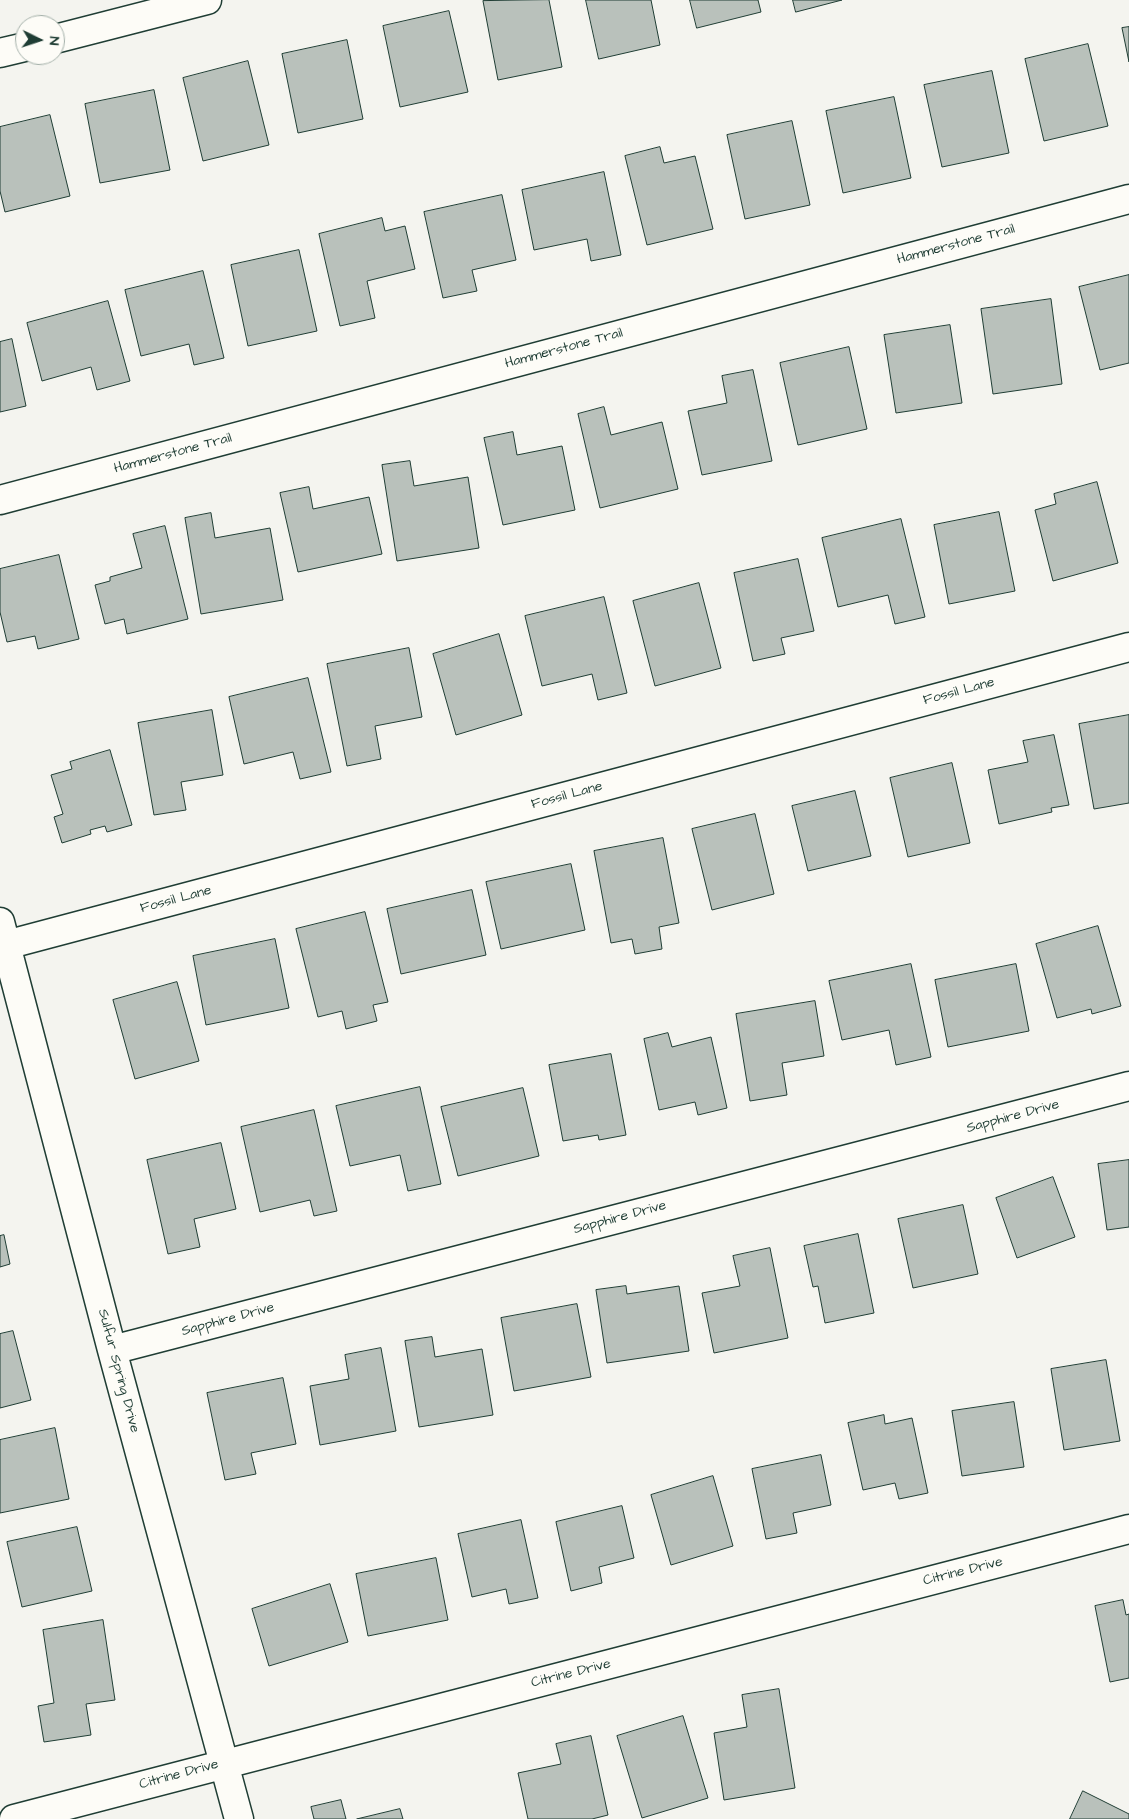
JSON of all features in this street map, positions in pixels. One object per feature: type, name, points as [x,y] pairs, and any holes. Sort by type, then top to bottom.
[{"type":"street","points":[[65,36],[207,0]]},
{"type":"street","points":[[0,53],[15,49]]},
{"type":"street","name":"Hammerstone Trail","points":[[0,500],[1129,199]]},
{"type":"street","name":"Fossil Lane","points":[[3,934],[1129,647]]},
{"type":"street","name":"Sulfur Spring Drive","points":[[3,934],[112,1350],[239,1819]]},
{"type":"street","name":"Sapphire Drive","points":[[112,1350],[1129,1086]]},
{"type":"street","name":"Citrine Drive","points":[[14,1819],[1129,1529]]},
{"type":"building","points":[[549,0],[562,67],[498,80],[483,1]]},
{"type":"building","points":[[586,0],[651,0],[660,45],[599,59]]},
{"type":"building","points":[[690,0],[758,0],[761,12],[697,28]]},
{"type":"building","points":[[793,0],[842,0],[796,12]]},
{"type":"building","points":[[449,11],[468,92],[400,107],[383,26]]},
{"type":"building","points":[[1129,27],[1129,62],[1122,28]]},
{"type":"building","points":[[347,40],[363,119],[298,133],[282,54]]},
{"type":"building","points":[[1088,44],[1108,126],[1044,141],[1025,59]]},
{"type":"building","points":[[248,61],[269,145],[203,161],[183,78]]},
{"type":"building","points":[[992,71],[1009,153],[942,167],[924,85]]},
{"type":"building","points":[[154,90],[170,170],[100,183],[85,104]]},
{"type":"building","points":[[894,97],[911,178],[843,193],[826,111]]},
{"type":"building","points":[[50,115],[70,196],[5,212],[0,191],[0,127]]},
{"type":"building","points":[[792,121],[810,205],[745,219],[727,135]]},
{"type":"building","points":[[660,147],[664,163],[695,156],[713,229],[647,245],[625,156]]},
{"type":"building","points":[[604,172],[621,255],[591,261],[587,239],[534,250],[522,190]]},
{"type":"building","points":[[502,195],[516,260],[472,270],[477,291],[443,298],[424,212]]},
{"type":"building","points":[[382,218],[385,231],[405,226],[415,269],[367,281],[375,318],[340,326],[319,234]]},
{"type":"building","points":[[299,250],[317,331],[248,346],[231,265]]},
{"type":"building","points":[[203,271],[224,358],[194,365],[189,344],[141,356],[125,290]]},
{"type":"building","points":[[1129,275],[1129,363],[1100,370],[1079,287]]},
{"type":"building","points":[[1051,299],[1062,384],[993,394],[981,309]]},
{"type":"building","points":[[108,301],[130,381],[97,390],[91,367],[42,381],[27,323]]},
{"type":"building","points":[[950,325],[962,403],[896,413],[884,335]]},
{"type":"building","points":[[12,339],[26,406],[0,412],[0,342]]},
{"type":"building","points":[[849,347],[867,429],[798,445],[780,363]]},
{"type":"building","points":[[753,370],[772,461],[702,475],[688,411],[727,403],[722,376]]},
{"type":"building","points":[[604,407],[611,435],[662,422],[678,489],[600,508],[578,414]]},
{"type":"building","points":[[513,432],[517,455],[562,446],[575,510],[503,525],[484,438]]},
{"type":"building","points":[[410,461],[414,486],[468,477],[479,548],[397,561],[382,465]]},
{"type":"building","points":[[1097,482],[1118,563],[1053,581],[1035,510],[1056,504],[1054,494]]},
{"type":"building","points":[[309,487],[313,509],[369,497],[382,554],[298,572],[280,493]]},
{"type":"building","points":[[999,512],[1015,591],[949,604],[934,525]]},
{"type":"building","points":[[211,513],[215,538],[270,528],[283,600],[201,614],[185,518]]},
{"type":"building","points":[[901,519],[925,617],[895,624],[888,595],[838,607],[822,538]]},
{"type":"building","points":[[165,526],[188,619],[127,634],[124,619],[105,624],[95,585],[110,581],[110,577],[142,568],[133,534]]},
{"type":"building","points":[[59,555],[79,639],[38,649],[35,636],[7,642],[0,612],[0,569]]},
{"type":"building","points":[[798,559],[814,631],[781,638],[785,654],[753,661],[734,573]]},
{"type":"building","points":[[699,583],[721,668],[655,686],[633,601]]},
{"type":"building","points":[[604,597],[627,693],[598,700],[592,674],[542,686],[525,616]]},
{"type":"building","points":[[499,634],[522,715],[456,735],[433,654]]},
{"type":"building","points":[[409,648],[422,717],[375,726],[381,759],[347,766],[327,664]]},
{"type":"building","points":[[308,678],[331,772],[300,779],[293,752],[244,764],[229,697]]},
{"type":"building","points":[[212,710],[223,775],[181,782],[186,810],[154,815],[138,723]]},
{"type":"building","points":[[1129,715],[1129,803],[1094,809],[1079,724]]},
{"type":"building","points":[[1054,735],[1069,805],[1051,808],[1052,812],[999,824],[988,770],[1028,762],[1023,741]]},
{"type":"building","points":[[110,750],[132,825],[107,832],[105,826],[90,830],[91,834],[62,843],[54,817],[63,814],[51,775],[72,769],[70,762]]},
{"type":"building","points":[[952,763],[970,843],[908,857],[890,778]]},
{"type":"building","points":[[855,791],[871,856],[808,871],[792,806]]},
{"type":"building","points":[[755,814],[774,894],[712,910],[692,829]]},
{"type":"building","points":[[663,838],[679,923],[659,927],[662,949],[635,954],[632,939],[611,943],[594,851]]},
{"type":"building","points":[[571,864],[585,930],[501,949],[486,882]]},
{"type":"building","points":[[472,890],[486,955],[401,974],[387,909]]},
{"type":"building","points":[[365,912],[388,1002],[373,1005],[377,1021],[346,1029],[342,1011],[318,1017],[296,929]]},
{"type":"building","points":[[1098,926],[1121,1006],[1092,1014],[1091,1009],[1057,1018],[1036,944]]},
{"type":"building","points":[[275,939],[289,1008],[206,1025],[193,956]]},
{"type":"building","points":[[911,964],[931,1057],[896,1065],[889,1030],[842,1040],[829,981]]},
{"type":"building","points":[[1016,964],[1029,1031],[948,1047],[935,980]]},
{"type":"building","points":[[177,982],[199,1061],[135,1079],[113,1000]]},
{"type":"building","points":[[815,1001],[824,1056],[782,1063],[787,1095],[750,1101],[736,1014]]},
{"type":"building","points":[[668,1033],[672,1047],[711,1037],[727,1108],[698,1115],[695,1102],[659,1110],[644,1039]]},
{"type":"building","points":[[611,1054],[626,1135],[599,1140],[598,1135],[563,1141],[549,1065]]},
{"type":"building","points":[[420,1087],[441,1184],[408,1191],[400,1155],[350,1166],[336,1106]]},
{"type":"building","points":[[523,1088],[539,1156],[458,1176],[441,1107]]},
{"type":"building","points":[[314,1110],[337,1211],[314,1216],[310,1200],[260,1212],[241,1127]]},
{"type":"building","points":[[221,1143],[236,1209],[194,1219],[200,1247],[168,1254],[147,1160]]},
{"type":"building","points":[[1129,1160],[1129,1227],[1107,1230],[1098,1164]]},
{"type":"building","points":[[1053,1177],[1075,1237],[1017,1258],[996,1198]]},
{"type":"building","points":[[963,1205],[978,1274],[913,1288],[898,1219]]},
{"type":"building","points":[[858,1234],[874,1313],[825,1323],[818,1286],[813,1287],[804,1246]]},
{"type":"building","points":[[4,1235],[10,1264],[0,1267],[0,1236]]},
{"type":"building","points":[[770,1248],[788,1338],[714,1353],[702,1293],[740,1286],[733,1256]]},
{"type":"building","points":[[626,1286],[627,1294],[679,1286],[689,1351],[607,1363],[596,1290]]},
{"type":"building","points":[[577,1304],[591,1377],[514,1391],[501,1318]]},
{"type":"building","points":[[13,1331],[31,1400],[0,1408],[0,1334]]},
{"type":"building","points":[[432,1337],[435,1357],[482,1349],[493,1415],[419,1427],[405,1341]]},
{"type":"building","points":[[381,1348],[396,1431],[320,1445],[310,1386],[349,1379],[345,1355]]},
{"type":"building","points":[[1106,1360],[1120,1441],[1064,1450],[1051,1369]]},
{"type":"building","points":[[283,1378],[296,1444],[251,1453],[256,1474],[225,1480],[207,1393]]},
{"type":"building","points":[[1014,1402],[1024,1467],[962,1476],[952,1411]]},
{"type":"building","points":[[884,1415],[885,1424],[912,1418],[928,1493],[899,1499],[895,1483],[863,1490],[848,1423]]},
{"type":"building","points":[[55,1428],[69,1499],[0,1513],[0,1440]]},
{"type":"building","points":[[821,1455],[831,1505],[793,1513],[797,1533],[766,1539],[752,1469]]},
{"type":"building","points":[[713,1476],[733,1546],[671,1565],[651,1495]]},
{"type":"building","points":[[622,1506],[634,1558],[599,1567],[602,1583],[571,1591],[556,1522]]},
{"type":"building","points":[[521,1520],[538,1598],[509,1604],[506,1589],[472,1597],[458,1534]]},
{"type":"building","points":[[77,1527],[92,1591],[22,1607],[7,1542]]},
{"type":"building","points":[[436,1558],[448,1620],[368,1636],[356,1574]]},
{"type":"building","points":[[330,1584],[348,1642],[269,1666],[252,1609]]},
{"type":"building","points":[[1123,1600],[1126,1615],[1129,1614],[1129,1678],[1110,1682],[1095,1606]]},
{"type":"building","points":[[103,1620],[115,1700],[86,1704],[91,1735],[44,1742],[38,1706],[54,1703],[43,1630]]},
{"type":"building","points":[[779,1689],[795,1788],[724,1800],[714,1733],[747,1727],[742,1695]]},
{"type":"building","points":[[683,1716],[708,1798],[642,1818],[617,1736]]},
{"type":"building","points":[[591,1736],[608,1815],[592,1819],[528,1819],[518,1773],[561,1764],[556,1744]]},
{"type":"building","points":[[1083,1791],[1129,1814],[1129,1819],[1070,1819]]},
{"type":"building","points":[[341,1800],[346,1819],[314,1819],[311,1807]]},
{"type":"building","points":[[400,1809],[403,1819],[357,1819]]}]
